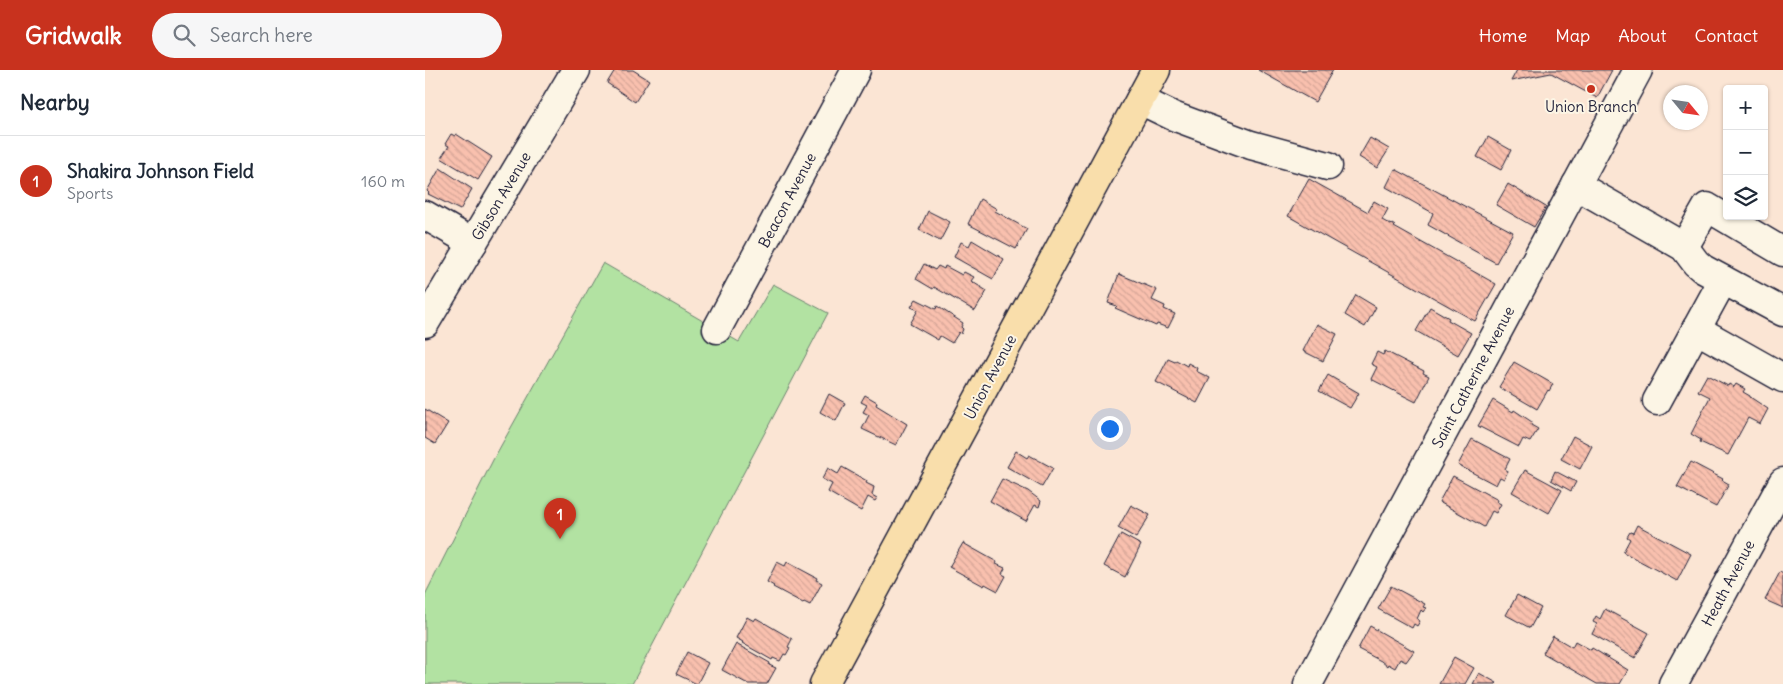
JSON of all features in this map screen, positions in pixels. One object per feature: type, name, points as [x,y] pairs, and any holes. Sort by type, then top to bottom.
[{"type":"main road","name":"Union Avenue","points":[[824,684],[1156,70]]},
{"type":"street","name":"Gibson Avenue","points":[[425,323],[576,70]]},
{"type":"street","name":"Beacon Avenue","points":[[717,329],[856,70]]},
{"type":"street","name":"Saint Catherine Avenue","points":[[1308,684],[1638,70]]},
{"type":"street","points":[[1140,100],[1173,116],[1251,145],[1328,166]]},
{"type":"street","points":[[1576,185],[1684,246],[1696,263],[1703,269],[1783,312]]},
{"type":"street","points":[[1684,246],[1707,207],[1783,252]]},
{"type":"street","points":[[425,215],[473,243]]},
{"type":"street","points":[[1657,401],[1723,280]]},
{"type":"street","points":[[1696,329],[1783,378]]},
{"type":"street","name":"Heath Avenue","points":[[1673,684],[1783,482]]},
{"type":"green space","points":[[603,263],[739,342],[773,284],[828,313],[632,684],[425,684],[425,595],[493,460]]},
{"type":"building","points":[[615,70],[633,70],[649,80],[635,102],[607,83]]},
{"type":"building","points":[[1258,70],[1333,70],[1315,102]]},
{"type":"building","name":"Union Branch","points":[[1517,70],[1612,70],[1597,98],[1551,73],[1511,81]]},
{"type":"building","points":[[451,134],[455,136],[456,134],[492,157],[478,180],[441,158],[449,146],[445,144]]},
{"type":"building","points":[[1488,137],[1511,150],[1501,170],[1477,157]]},
{"type":"building","points":[[1370,138],[1389,149],[1377,168],[1359,157]]},
{"type":"building","points":[[440,168],[472,189],[460,210],[428,194],[427,191]]},
{"type":"building","points":[[1395,169],[1513,232],[1496,263],[1428,225],[1433,213],[1386,187]]},
{"type":"building","points":[[1309,179],[1368,212],[1374,201],[1388,209],[1382,220],[1496,284],[1475,321],[1288,216]]},
{"type":"building","points":[[1508,184],[1546,207],[1534,227],[1496,205]]},
{"type":"building","points":[[980,199],[997,209],[995,211],[1027,229],[1016,249],[968,224]]},
{"type":"building","points":[[928,211],[950,222],[940,241],[919,230]]},
{"type":"building","points":[[972,240],[1004,259],[993,279],[954,257],[961,242],[969,246]]},
{"type":"building","points":[[924,264],[935,270],[938,266],[944,269],[945,266],[962,275],[964,272],[974,277],[971,281],[987,291],[975,311],[934,287],[933,289],[916,279]]},
{"type":"building","points":[[1119,274],[1157,290],[1152,300],[1165,306],[1164,309],[1175,314],[1168,328],[1157,324],[1156,326],[1108,303]]},
{"type":"building","points":[[1356,295],[1376,307],[1365,327],[1345,315]]},
{"type":"building","points":[[916,299],[936,309],[937,306],[963,323],[961,334],[959,332],[952,343],[940,336],[938,340],[910,324],[918,310],[911,307]]},
{"type":"building","points":[[1430,307],[1471,333],[1458,355],[1416,331]]},
{"type":"building","points":[[1317,324],[1337,334],[1323,361],[1303,351]]},
{"type":"building","points":[[1385,351],[1424,371],[1423,373],[1429,376],[1416,402],[1371,379],[1377,367],[1371,364],[1377,352],[1383,355]]},
{"type":"building","points":[[1168,359],[1175,362],[1176,360],[1187,366],[1188,363],[1197,368],[1196,371],[1210,378],[1197,403],[1156,382]]},
{"type":"building","points":[[1514,362],[1553,384],[1537,409],[1499,387]]},
{"type":"building","points":[[1328,375],[1359,393],[1350,408],[1319,391]]},
{"type":"building","points":[[1707,375],[1728,386],[1729,384],[1734,387],[1736,384],[1745,389],[1743,392],[1768,409],[1760,424],[1748,418],[1728,455],[1700,442],[1701,440],[1691,434],[1710,397],[1698,391]]},
{"type":"building","points":[[829,394],[845,403],[836,421],[820,412]]},
{"type":"building","points":[[865,395],[877,402],[876,405],[907,424],[896,445],[862,429],[869,415],[863,412],[867,405],[861,402]]},
{"type":"building","points":[[1493,400],[1513,412],[1514,410],[1532,422],[1531,425],[1538,429],[1530,442],[1523,439],[1519,447],[1478,426]]},
{"type":"building","points":[[425,409],[448,423],[435,444],[425,438]]},
{"type":"building","points":[[1573,436],[1592,446],[1580,469],[1561,459]]},
{"type":"building","points":[[1472,439],[1510,459],[1505,469],[1508,471],[1504,479],[1500,477],[1496,485],[1458,465]]},
{"type":"building","points":[[1016,451],[1027,458],[1029,455],[1053,468],[1042,487],[1007,467]]},
{"type":"building","points":[[1691,462],[1729,484],[1716,507],[1677,487]]},
{"type":"building","points":[[842,467],[874,487],[872,495],[877,498],[875,501],[868,497],[861,511],[828,492],[832,484],[822,479],[828,468],[838,474]]},
{"type":"building","points":[[1525,470],[1562,490],[1549,513],[1512,492]]},
{"type":"building","points":[[1555,471],[1576,482],[1571,491],[1551,480]]},
{"type":"building","points":[[1453,476],[1498,500],[1497,502],[1501,504],[1496,513],[1492,511],[1484,527],[1439,502]]},
{"type":"building","points":[[1002,479],[1028,491],[1041,501],[1039,507],[1035,505],[1026,521],[990,501]]},
{"type":"building","points":[[1131,505],[1150,515],[1136,538],[1118,528]]},
{"type":"building","points":[[1637,525],[1691,554],[1677,581],[1623,552],[1630,539],[1627,537],[1630,532],[1633,533]]},
{"type":"building","points":[[1121,534],[1141,545],[1125,577],[1104,566]]},
{"type":"building","points":[[963,543],[1005,568],[1002,574],[1006,576],[998,591],[985,584],[984,586],[949,567]]},
{"type":"building","points":[[777,562],[785,566],[787,562],[817,578],[816,580],[822,583],[810,605],[773,587],[767,582]]},
{"type":"building","points":[[1780,572],[1783,574],[1783,608],[1765,600]]},
{"type":"building","points":[[1391,586],[1425,604],[1423,607],[1426,608],[1423,612],[1421,610],[1417,619],[1420,621],[1417,626],[1414,624],[1412,628],[1378,609]]},
{"type":"building","points":[[1517,595],[1541,608],[1530,628],[1506,615]]},
{"type":"building","points":[[1605,609],[1649,633],[1635,658],[1592,634],[1597,624],[1593,622],[1596,616],[1600,619]]},
{"type":"building","points":[[747,617],[754,621],[756,618],[792,639],[788,647],[790,648],[780,661],[773,658],[772,660],[736,638]]},
{"type":"building","points":[[1370,626],[1414,651],[1406,662],[1400,659],[1395,668],[1388,664],[1387,666],[1358,649]]},
{"type":"building","points":[[1553,636],[1572,647],[1575,641],[1591,650],[1592,648],[1628,670],[1620,684],[1597,684],[1543,653]]},
{"type":"building","points":[[736,644],[776,668],[767,684],[748,684],[722,670]]},
{"type":"building","points":[[687,652],[708,663],[697,684],[676,674]]},
{"type":"building","points":[[1454,657],[1474,668],[1465,684],[1439,684]]},
{"type":"building","points":[[1479,673],[1497,683],[1473,684]]},
{"type":"place","name":"Union Branch","points":[[1591,89]]},
{"type":"place","name":"Shakira Johnson Field","points":[[560,539]]}]
